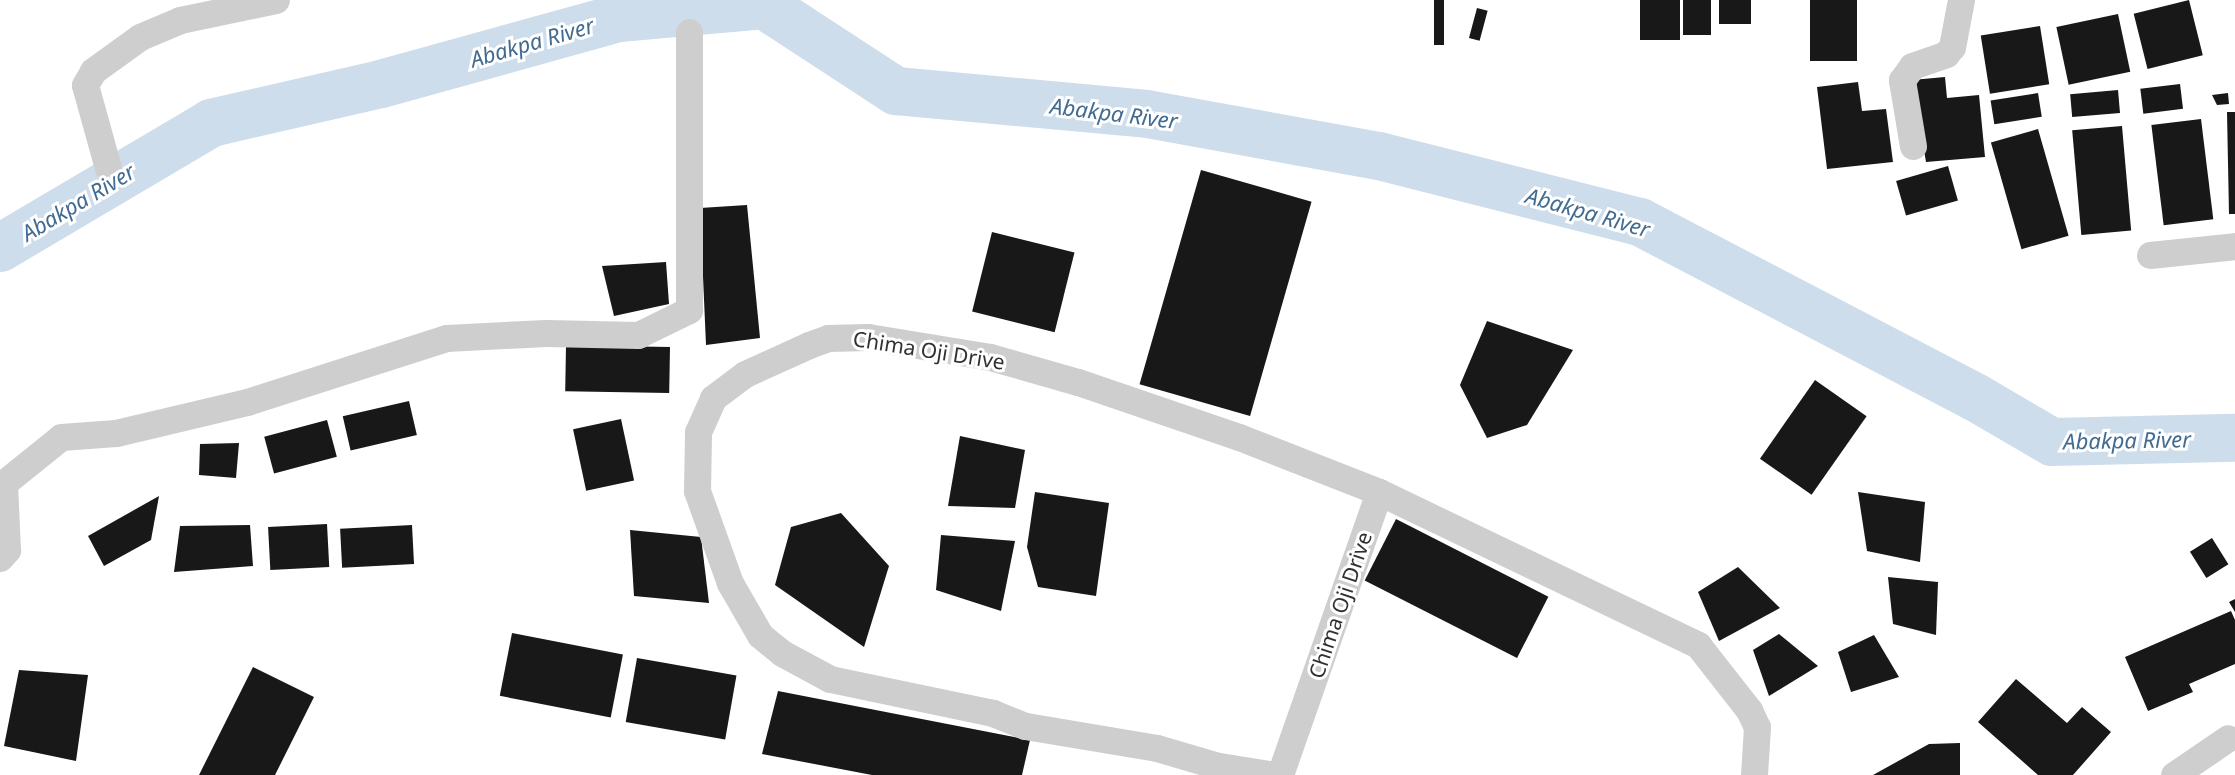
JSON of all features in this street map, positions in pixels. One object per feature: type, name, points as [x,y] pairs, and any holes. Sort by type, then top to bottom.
[{"type":"street","points":[[108,168],[85,85],[93,71],[140,37],[180,20],[276,0]]},
{"type":"street","points":[[1913,146],[1902,80],[1912,66],[1946,54],[1952,47],[1961,0]]},
{"type":"street","points":[[0,558],[7,550],[4,483],[61,437],[116,433],[246,402],[446,338],[546,333],[638,335],[689,310],[689,32]]},
{"type":"street","points":[[2150,255],[2235,246]]},
{"type":"street","name":"Chima Oji Drive","points":[[868,337],[990,357],[1078,382],[1239,437],[1379,492],[1278,775],[1218,766],[1157,748],[1025,726],[993,713],[830,679],[782,652],[760,634],[746,614],[730,583],[702,507],[696,473],[701,424],[713,398],[745,374],[828,338],[868,337]]},
{"type":"street","points":[[1379,492],[1698,645],[1749,710],[1757,727],[1754,775]]},
{"type":"street","points":[[2174,775],[2233,739]]},
{"type":"building","points":[[1434,0],[1444,0],[1444,45],[1434,45]]},
{"type":"building","points":[[1640,0],[1680,0],[1680,40],[1640,40]]},
{"type":"building","points":[[1683,0],[1711,0],[1711,35],[1683,35]]},
{"type":"building","points":[[1719,0],[1751,0],[1751,24],[1719,24]]},
{"type":"building","points":[[1810,0],[1857,0],[1857,61],[1810,61]]},
{"type":"building","points":[[2189,0],[2203,55],[2147,69],[2134,14]]},
{"type":"building","points":[[1477,8],[1488,11],[1480,41],[1469,38]]},
{"type":"building","points":[[2118,14],[2130,72],[2069,85],[2056,27]]},
{"type":"building","points":[[2040,26],[2049,84],[1990,94],[1981,35]]},
{"type":"building","points":[[1945,77],[1947,98],[1979,95],[1985,157],[1926,162],[1912,80]]},
{"type":"building","points":[[1858,82],[1862,111],[1886,109],[1893,162],[1827,169],[1817,87]]},
{"type":"building","points":[[2180,84],[2183,109],[2143,114],[2140,89]]},
{"type":"building","points":[[2118,90],[2120,113],[2072,117],[2070,94]]},
{"type":"building","points":[[2038,93],[2042,117],[1994,124],[1991,101]]},
{"type":"building","points":[[2228,93],[2229,104],[2217,105],[2212,95]]},
{"type":"building","points":[[2227,112],[2235,112],[2235,214],[2229,214]]},
{"type":"building","points":[[2201,119],[2213,219],[2164,225],[2151,125]]},
{"type":"building","points":[[2122,126],[2131,231],[2081,235],[2072,130]]},
{"type":"building","points":[[2038,129],[2069,236],[2021,249],[1991,143]]},
{"type":"building","points":[[1948,166],[1958,201],[1906,215],[1896,181]]},
{"type":"building","points":[[1201,170],[1312,202],[1250,416],[1140,384]]},
{"type":"building","points":[[747,205],[760,338],[706,345],[700,208]]},
{"type":"building","points":[[992,232],[1074,253],[1055,332],[972,312]]},
{"type":"building","points":[[666,262],[669,304],[614,316],[602,266]]},
{"type":"building","points":[[1487,321],[1573,350],[1527,425],[1487,438],[1460,385]]},
{"type":"building","points":[[566,345],[670,347],[669,393],[565,391]]},
{"type":"building","points":[[1815,380],[1867,416],[1812,495],[1760,459]]},
{"type":"building","points":[[409,401],[417,435],[351,450],[343,416]]},
{"type":"building","points":[[621,419],[634,481],[586,491],[573,429]]},
{"type":"building","points":[[327,420],[337,457],[274,474],[264,437]]},
{"type":"building","points":[[960,436],[1025,450],[1015,508],[948,506]]},
{"type":"building","points":[[239,443],[236,478],[199,475],[200,444]]},
{"type":"building","points":[[1035,492],[1109,503],[1096,596],[1038,587],[1027,547]]},
{"type":"building","points":[[1858,492],[1925,502],[1920,562],[1867,551]]},
{"type":"building","points":[[159,496],[151,540],[104,566],[88,536]]},
{"type":"building","points":[[841,513],[889,566],[864,647],[775,585],[791,527]]},
{"type":"building","points":[[1396,519],[1548,597],[1517,658],[1365,580]]},
{"type":"building","points":[[327,524],[329,567],[270,570],[268,527]]},
{"type":"building","points":[[250,525],[253,566],[174,572],[180,526]]},
{"type":"building","points":[[412,525],[414,564],[342,568],[340,529]]},
{"type":"building","points":[[630,530],[701,537],[709,603],[634,596]]},
{"type":"building","points":[[941,535],[1015,541],[1001,611],[936,590]]},
{"type":"building","points":[[2212,538],[2228,564],[2206,578],[2190,552]]},
{"type":"building","points":[[1738,567],[1780,608],[1719,641],[1698,592]]},
{"type":"building","points":[[1888,577],[1938,582],[1936,635],[1893,624]]},
{"type":"building","points":[[2235,599],[2235,612],[2229,602]]},
{"type":"building","points":[[2231,611],[2235,620],[2235,664],[2189,684],[2193,692],[2148,711],[2125,657]]},
{"type":"building","points":[[512,633],[623,655],[611,717],[500,696]]},
{"type":"building","points":[[1779,634],[1818,666],[1769,696],[1753,650]]},
{"type":"building","points":[[1874,635],[1899,677],[1851,692],[1838,652]]},
{"type":"building","points":[[637,658],[736,676],[725,740],[626,722]]},
{"type":"building","points":[[253,667],[314,697],[275,775],[199,775]]},
{"type":"building","points":[[19,670],[88,675],[76,761],[4,746]]},
{"type":"building","points":[[2016,679],[2067,723],[2082,707],[2111,732],[2073,775],[2038,775],[1978,722]]},
{"type":"building","points":[[778,691],[1030,740],[1022,775],[872,775],[762,754]]},
{"type":"building","points":[[1960,743],[1960,775],[1873,775],[1929,744]]},
{"type":"waterway","name":"Abakpa River","points":[[0,248],[211,123],[381,84],[619,18],[764,5],[896,91],[1147,114],[1379,156],[1640,222],[1975,397],[2052,442],[2235,438]]}]
